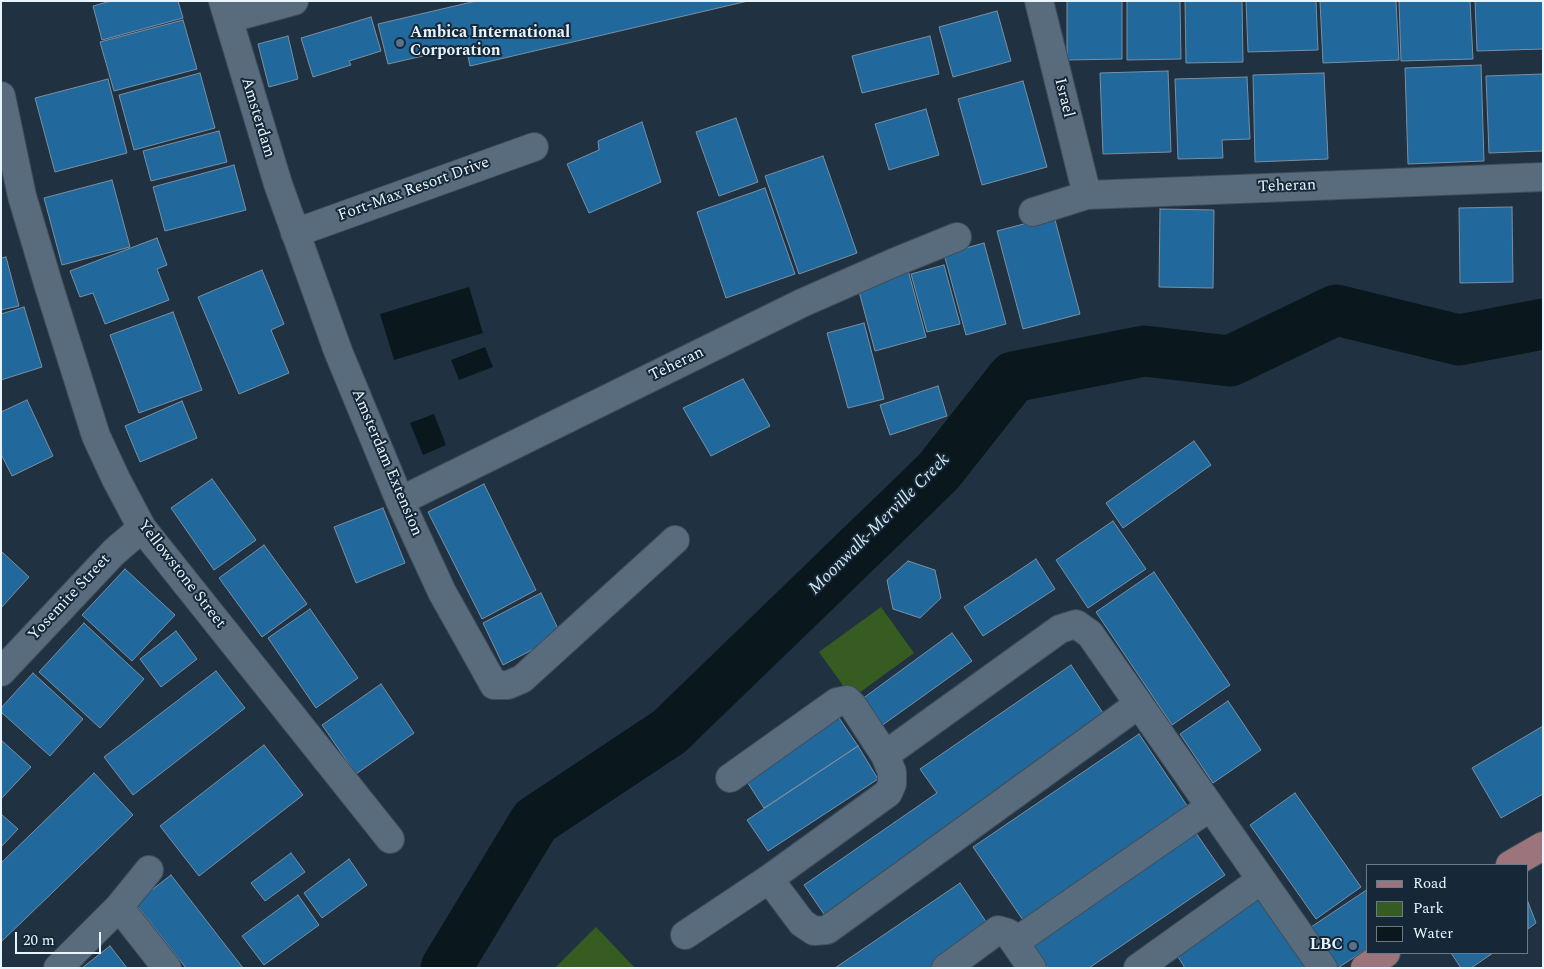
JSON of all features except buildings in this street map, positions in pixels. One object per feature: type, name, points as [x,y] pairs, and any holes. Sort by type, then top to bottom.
[{"type":"main road","points":[[1512,864],[1543,846]]},
{"type":"main road","points":[[1365,968],[1385,954]]},
{"type":"street","points":[[232,8],[294,1]]},
{"type":"street","name":"Israel","points":[[1039,1],[1087,195]]},
{"type":"street","name":"Amsterdam","points":[[232,8],[278,184],[295,233]]},
{"type":"street","name":"Yellowstone Street","points":[[1,96],[22,196],[96,436],[116,479],[142,528],[390,839]]},
{"type":"street","name":"Fort-Max Resort Drive","points":[[295,233],[534,147]]},
{"type":"street","name":"Teheran","points":[[1034,212],[1087,195],[1543,177]]},
{"type":"street","name":"Amsterdam Extension","points":[[295,233],[338,351],[400,501],[442,592],[494,685],[508,685],[522,679],[675,540]]},
{"type":"street","name":"Teheran","points":[[400,501],[802,303],[892,263],[957,237]]},
{"type":"street","name":"Yosemite Street","points":[[1,672],[114,552],[142,528]]},
{"type":"street","points":[[885,755],[1060,629],[1076,624],[1090,634],[1323,968]]},
{"type":"street","points":[[685,935],[768,879],[888,793],[892,784],[892,772],[885,755],[853,706],[847,700],[837,702],[730,778]]},
{"type":"street","points":[[768,879],[802,923],[814,931],[827,930],[1139,704]]},
{"type":"street","points":[[1015,942],[1210,808]]},
{"type":"street","points":[[58,968],[119,907],[149,870]]},
{"type":"street","points":[[1138,968],[1262,880]]},
{"type":"street","points":[[119,907],[166,968]]},
{"type":"street","points":[[946,968],[998,930],[1008,933],[1032,968]]},
{"type":"green space","points":[[881,607],[914,653],[852,698],[819,652]]},
{"type":"green space","points":[[596,927],[635,968],[555,968]]},
{"type":"water","points":[[469,287],[483,333],[394,360],[380,314]]},
{"type":"water","points":[[485,347],[493,367],[459,380],[451,360]]},
{"type":"water","points":[[434,414],[446,445],[423,455],[410,423]]},
{"type":"waterway","name":"Moonwalk-Merville Creek","points":[[446,968],[535,821],[669,732],[938,472],[1013,377],[1144,351],[1230,361],[1336,310],[1459,340],[1543,324]]},
{"type":"place","name":"Ambica International Corporation","points":[[400,43]]},
{"type":"place","name":"LBC","points":[[1353,946]]}]
